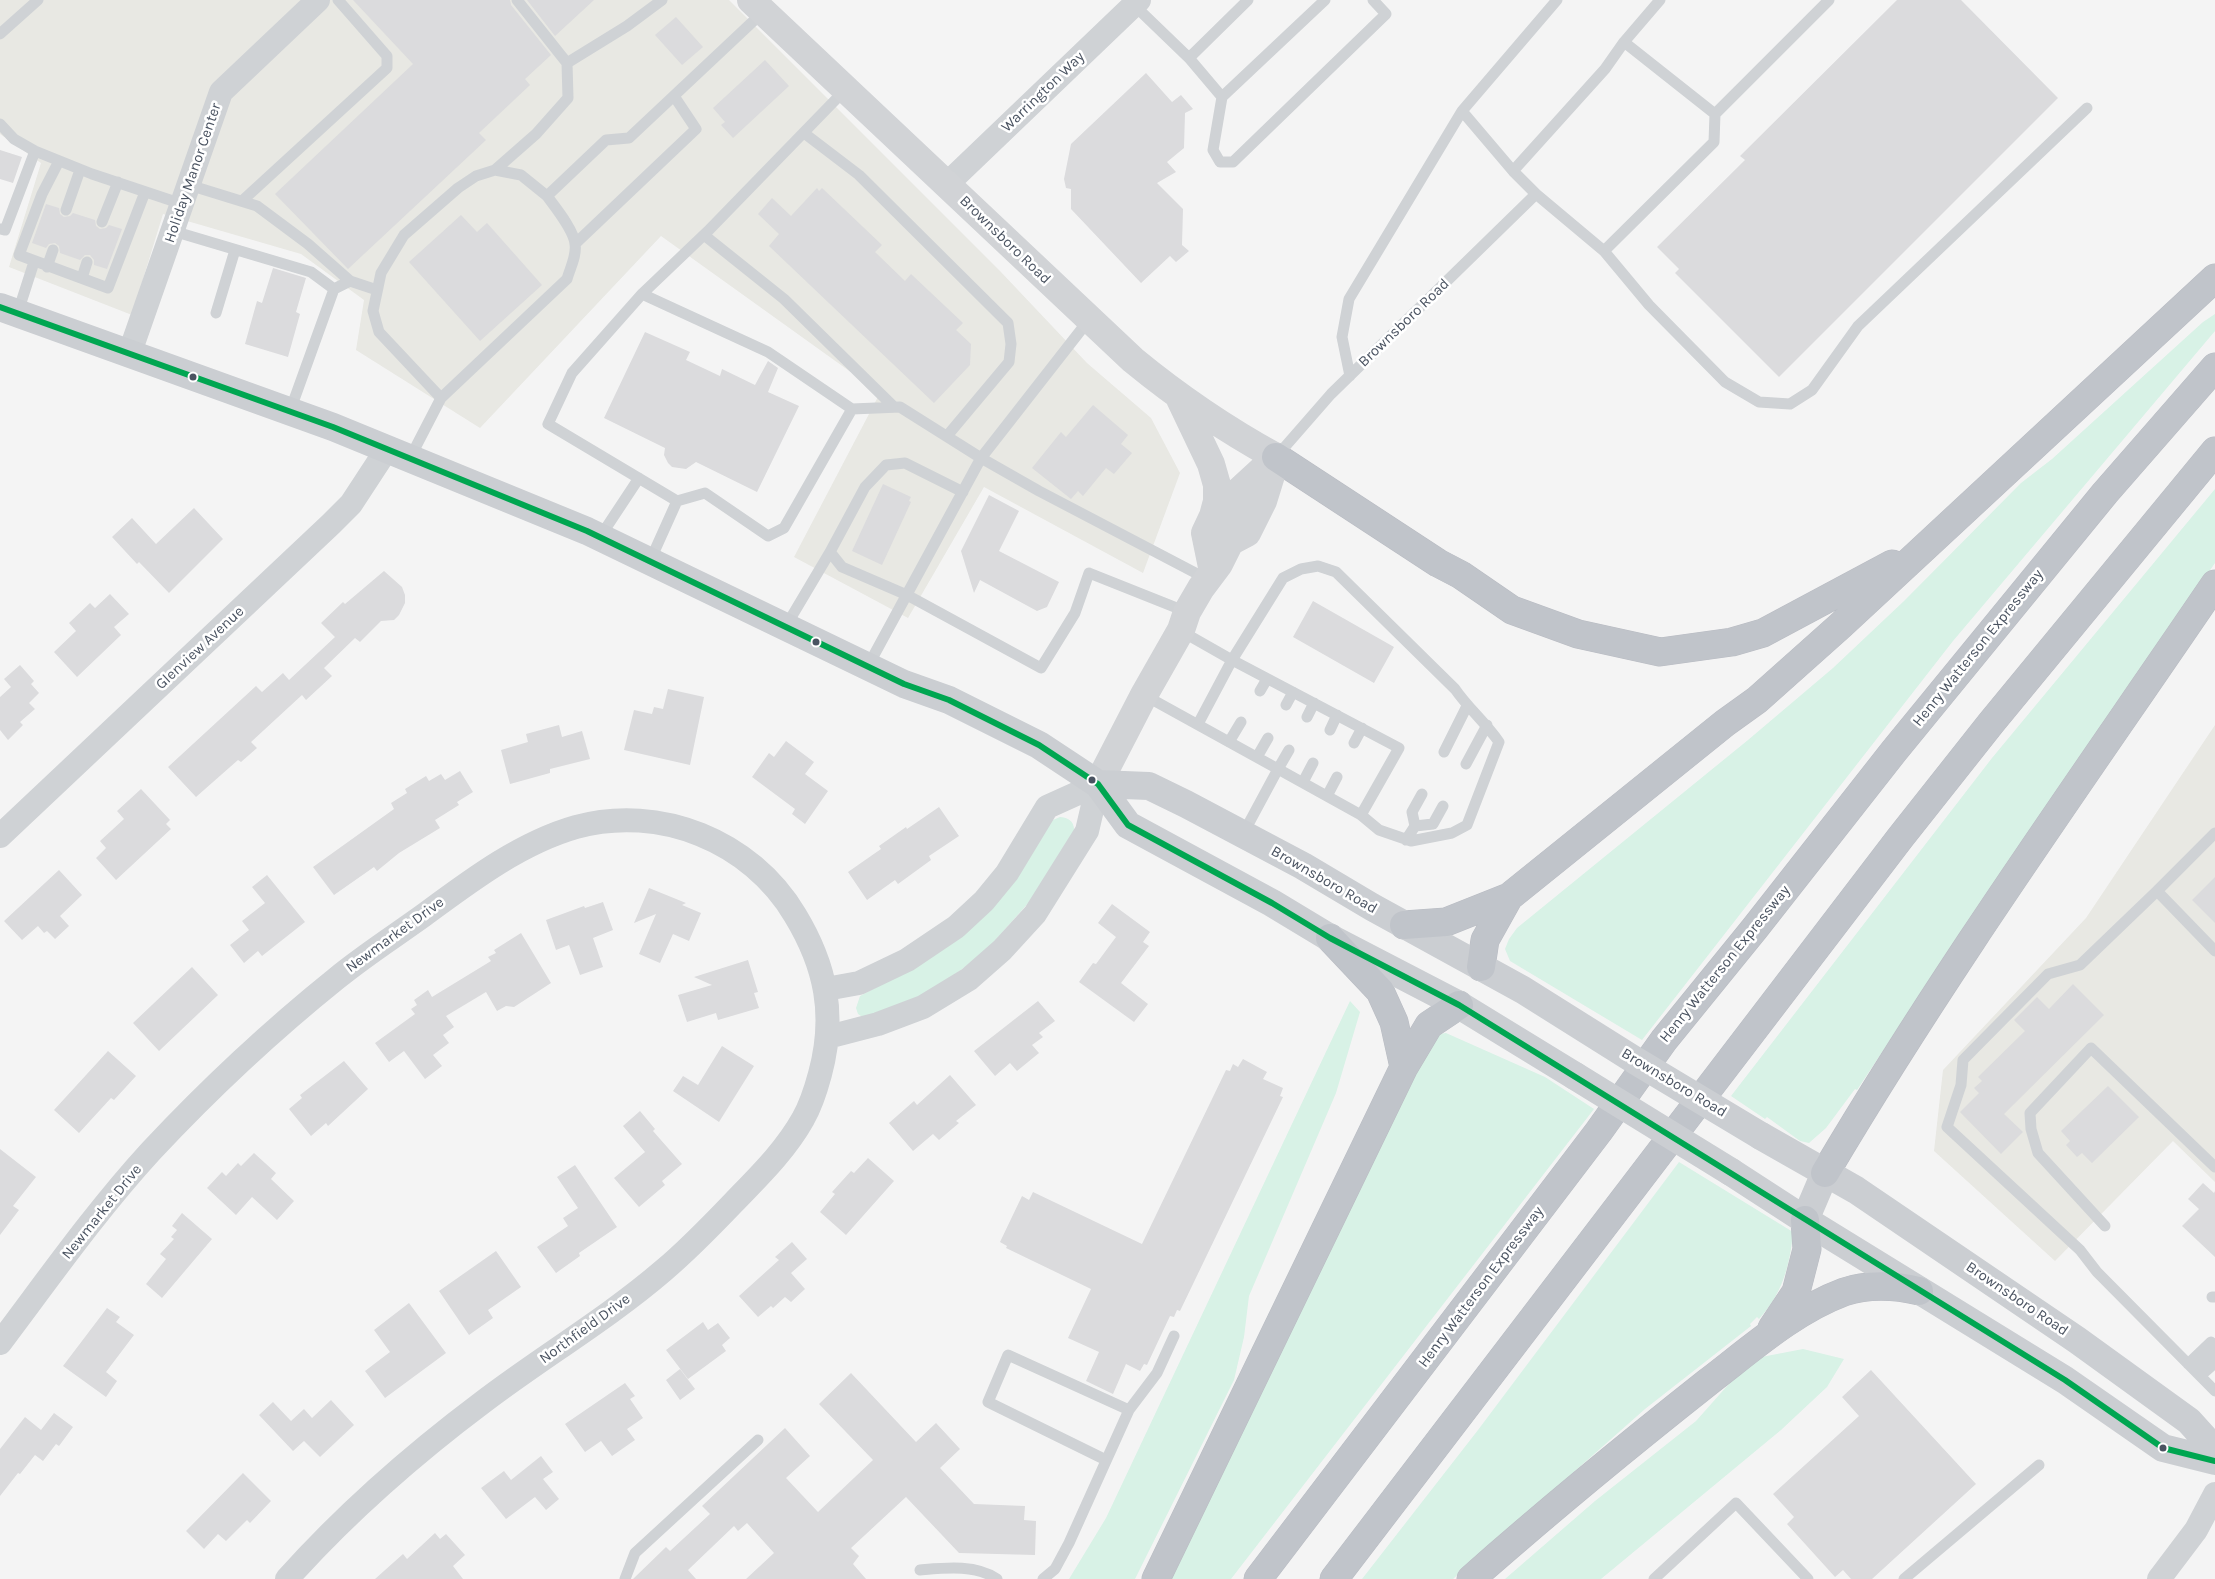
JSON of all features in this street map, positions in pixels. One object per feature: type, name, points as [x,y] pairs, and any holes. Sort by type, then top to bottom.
[{"type":"highway","points":[[1404,925],[1446,922],[1509,897],[1725,723],[1757,700],[1929,544],[2215,278]]},
{"type":"highway","name":"Henry Watterson Expressway","points":[[1258,1579],[1599,1131],[1664,1040],[1944,690],[2105,493],[2215,367]]},
{"type":"highway","points":[[1334,1579],[1900,838],[1991,723],[2215,452]]},
{"type":"highway","points":[[1276,457],[1438,564],[1461,575],[1512,610],[1578,634],[1660,652],[1732,642],[1763,633],[1929,544]]},
{"type":"highway","points":[[1826,1172],[1867,1102],[1993,910],[2215,584]]},
{"type":"highway","points":[[1481,967],[1485,940],[1509,897]]},
{"type":"highway","points":[[1330,938],[1380,991],[1394,1022],[1404,1067]]},
{"type":"highway","points":[[1156,1579],[1404,1067],[1429,1025],[1459,1004]]},
{"type":"highway","points":[[1767,1336],[1796,1292],[1807,1249],[1804,1220]]},
{"type":"highway","points":[[1471,1579],[1626,1446],[1767,1336],[1809,1309],[1844,1292],[1873,1287],[1900,1286],[1919,1290]]},
{"type":"main road","points":[[9,310],[290,411],[600,537],[904,684],[949,700],[1039,745],[1098,784],[1128,825],[1272,903],[1330,938],[1459,1004],[1731,1172],[1804,1220],[2065,1380],[2163,1448],[2215,1461]]},
{"type":"main road","name":"Brownsboro Road","points":[[1098,784],[1149,786],[1243,834],[1523,990],[1761,1136],[1856,1190],[2077,1340],[2189,1421],[2215,1450]]},
{"type":"main road","points":[[1459,1004],[1481,967]]},
{"type":"main road","points":[[1804,1220],[1826,1172]]},
{"type":"street","name":"Holiday Manor Center","points":[[130,352],[222,92],[318,0]]},
{"type":"street","name":"Warrington Way","points":[[947,184],[1136,2]]},
{"type":"street","name":"Brownsboro Road","points":[[757,6],[947,184],[1088,320],[1139,366],[1232,433],[1276,457],[1263,500],[1247,533],[1230,542],[1219,564],[1210,575],[1098,784]]},
{"type":"street","points":[[1180,397],[1211,464],[1217,485],[1217,501],[1206,533],[1210,575]]},
{"type":"street","name":"Glenview Avenue","points":[[0,836],[331,524],[398,454]]},
{"type":"street","points":[[826,990],[859,983],[907,960],[956,927],[984,901],[1006,873],[1047,807],[1098,784]]},
{"type":"street","points":[[828,1025],[878,1024],[923,1007],[969,979],[1002,950],[1035,914],[1087,831],[1098,784]]},
{"type":"street","name":"Newmarket Drive","points":[[0,1343],[92,1220],[148,1154],[205,1095],[278,1026],[341,974],[464,886],[527,847],[569,829],[590,824],[633,820],[680,827],[723,844],[756,867],[783,895],[807,936],[817,959],[826,990],[828,1025]]},
{"type":"street","name":"Northfield Drive","points":[[287,1579],[323,1538],[374,1490],[429,1444],[485,1400],[622,1303],[663,1272],[694,1244],[769,1166],[803,1119],[814,1096],[828,1025]]},
{"type":"street","points":[[2160,1579],[2196,1530],[2215,1494]]},
{"type":"lane","points":[[0,34],[38,0]]},
{"type":"lane","points":[[242,201],[387,68],[387,56],[338,0]]},
{"type":"lane","points":[[441,398],[379,332],[373,311],[377,290],[381,273],[404,235],[458,188],[476,176],[495,170],[536,134],[568,98],[567,63],[517,0]]},
{"type":"lane","points":[[567,63],[627,26],[662,0]]},
{"type":"lane","points":[[1188,58],[1248,0]]},
{"type":"lane","points":[[1325,0],[1222,97],[1213,150],[1220,162],[1233,162],[1386,14],[1373,0]]},
{"type":"lane","points":[[1350,376],[1342,337],[1349,299],[1462,111],[1557,0]]},
{"type":"lane","points":[[1513,171],[1605,69],[1624,42],[1660,0]]},
{"type":"lane","points":[[1604,252],[1714,142],[1715,114],[1829,0]]},
{"type":"lane","points":[[1136,2],[1222,97]]},
{"type":"lane","points":[[547,196],[606,140],[629,138],[674,96],[757,6]]},
{"type":"lane","points":[[1624,42],[1715,114]]},
{"type":"lane","points":[[677,501],[548,424],[572,373],[642,294],[704,235],[845,90]]},
{"type":"lane","points":[[576,243],[696,129],[674,96]]},
{"type":"lane","points":[[1462,111],[1513,171],[1536,194],[1604,252],[1649,305],[1724,382],[1759,402],[1790,404],[1812,390],[1858,326],[2087,108]]},
{"type":"lane","points":[[0,124],[14,139],[35,151],[80,170],[145,192],[242,201],[256,206],[308,244],[350,281],[377,290]]},
{"type":"lane","points":[[804,133],[860,175],[1008,323],[1012,344],[1009,362],[947,436]]},
{"type":"lane","points":[[0,229],[5,230],[35,151]]},
{"type":"lane","points":[[59,161],[42,194],[19,255],[47,267],[108,288],[145,192]]},
{"type":"lane","points":[[66,210],[80,170]]},
{"type":"lane","points":[[398,454],[441,398],[567,279],[576,243],[565,222],[547,196],[521,175],[495,170]]},
{"type":"lane","points":[[102,222],[118,182]]},
{"type":"lane","name":"Brownsboro Road","points":[[1276,457],[1311,414],[1536,194]]},
{"type":"lane","points":[[173,230],[311,272],[334,289]]},
{"type":"lane","points":[[704,235],[784,299],[894,407]]},
{"type":"lane","points":[[47,267],[53,250]]},
{"type":"lane","points":[[216,313],[235,250]]},
{"type":"lane","points":[[9,310],[34,262]]},
{"type":"lane","points":[[82,278],[87,262]]},
{"type":"lane","points":[[290,411],[334,289],[350,281]]},
{"type":"lane","points":[[642,294],[768,352],[852,409],[900,407],[981,458],[1039,491],[1210,575]]},
{"type":"lane","points":[[868,666],[981,458],[1088,320]]},
{"type":"lane","points":[[650,561],[677,501],[705,492],[768,536],[784,528],[852,409]]},
{"type":"lane","points":[[786,626],[830,552],[864,487],[886,465],[905,463],[963,492]]},
{"type":"lane","points":[[600,537],[639,478]]},
{"type":"lane","points":[[830,552],[842,567],[907,594],[1041,668],[1075,613],[1089,573],[1184,621],[1232,660],[1399,748],[1361,814]]},
{"type":"lane","points":[[1144,695],[1361,814],[1379,830],[1411,841],[1452,833],[1467,825],[1499,742],[1487,725],[1467,706],[1455,689],[1336,572],[1318,566],[1301,569],[1283,578],[1232,660],[1198,724]]},
{"type":"lane","points":[[1260,690],[1267,678]]},
{"type":"lane","points":[[1286,705],[1293,692]]},
{"type":"lane","points":[[1307,717],[1314,703]]},
{"type":"lane","points":[[1444,752],[1467,706]]},
{"type":"lane","points":[[1330,730],[1337,715]]},
{"type":"lane","points":[[1229,742],[1241,722]]},
{"type":"lane","points":[[1466,764],[1487,725]]},
{"type":"lane","points":[[1354,743],[1362,728]]},
{"type":"lane","points":[[1257,757],[1268,738]]},
{"type":"lane","points":[[1243,834],[1289,750]]},
{"type":"lane","points":[[1303,782],[1313,763]]},
{"type":"lane","points":[[1327,796],[1337,777]]},
{"type":"lane","points":[[1406,840],[1415,826],[1412,812],[1422,794]]},
{"type":"lane","points":[[1415,826],[1433,824],[1443,806]]},
{"type":"lane","points":[[2215,833],[2080,965],[2048,974],[1963,1060],[1961,1085],[1947,1127],[2080,1250],[2096,1272],[2215,1391]]},
{"type":"lane","points":[[2157,891],[2215,951]]},
{"type":"lane","points":[[2105,1226],[2038,1153],[2031,1129],[2030,1113],[2091,1048],[2215,1167]]},
{"type":"lane","points":[[1043,1579],[1055,1569],[1069,1543],[1129,1410],[1156,1373],[1174,1336]]},
{"type":"lane","points":[[2194,1370],[2213,1346]]},
{"type":"lane","points":[[1106,1460],[988,1402],[1008,1356],[1129,1410]]},
{"type":"lane","points":[[2194,1370],[2215,1363]]},
{"type":"lane","points":[[625,1579],[635,1553],[758,1440]]},
{"type":"lane","points":[[1904,1579],[2039,1465]]},
{"type":"lane","points":[[1654,1579],[1736,1504],[1808,1579]]},
{"type":"lane","points":[[920,1570],[962,1568],[983,1572],[997,1579]]},
{"type":"shaded area","points":[[0,0],[729,0],[1000,271],[1087,363],[1151,418],[1180,473],[1143,573],[984,487],[908,618],[794,557],[880,393],[661,236],[480,428],[356,350],[364,300],[301,254],[163,214],[132,315],[9,267],[41,163],[0,134]]},
{"type":"shaded area","points":[[2215,725],[2215,1182],[2173,1141],[2055,1261],[1934,1151],[1943,1070],[2086,918]]},
{"type":"green space","points":[[2215,314],[2215,331],[1953,641],[1642,1040],[1510,961],[1505,949],[1517,928],[1748,740],[1833,668],[1904,601],[2021,483],[2052,459],[2203,322]]},
{"type":"green space","points":[[2215,489],[2215,563],[1995,882],[1857,1090],[1855,1089],[1826,1128],[1809,1143],[1800,1141],[1767,1117],[1765,1119],[1731,1096],[1992,758]]},
{"type":"green space","points":[[1060,817],[1072,822],[1074,834],[1047,882],[982,955],[927,994],[864,1018],[858,1014],[856,1008],[860,996],[886,982],[1053,820]]},
{"type":"green space","points":[[1350,1001],[1360,1012],[1336,1093],[1249,1296],[1244,1337],[1234,1380],[1135,1579],[1069,1579],[1106,1518]]},
{"type":"green space","points":[[1446,1033],[1545,1077],[1594,1109],[1231,1579],[1168,1579],[1425,1046],[1439,1034]]},
{"type":"green space","points":[[1679,1162],[1793,1232],[1790,1256],[1784,1279],[1774,1300],[1759,1319],[1757,1317],[1750,1324],[1751,1326],[1645,1409],[1453,1579],[1362,1579],[1478,1430]]},
{"type":"green space","points":[[1803,1349],[1844,1359],[1827,1387],[1781,1430],[1601,1579],[1505,1579],[1595,1501],[1696,1421],[1751,1359]]},
{"type":"building","points":[[353,0],[510,0],[511,5],[551,55],[525,79],[530,85],[479,133],[486,140],[348,269],[275,194],[413,64]]},
{"type":"building","points":[[527,0],[594,0],[555,36]]},
{"type":"building","points":[[1897,0],[1961,0],[2058,98],[1779,377],[1675,273],[1679,269],[1657,247],[1745,160],[1740,156]]},
{"type":"building","points":[[676,17],[703,47],[682,65],[655,35]]},
{"type":"building","points":[[765,60],[789,86],[733,138],[721,125],[725,122],[713,108]]},
{"type":"building","points":[[1146,73],[1172,102],[1181,95],[1193,109],[1185,113],[1184,148],[1167,162],[1176,172],[1157,183],[1183,209],[1182,245],[1189,251],[1176,262],[1170,256],[1141,283],[1071,209],[1071,189],[1066,188],[1064,179],[1071,144]]},
{"type":"building","points":[[0,150],[22,157],[13,183],[0,179]]},
{"type":"building","points":[[817,188],[819,191],[822,188],[882,245],[875,252],[905,281],[911,274],[963,323],[956,330],[971,344],[970,365],[934,403],[769,246],[779,234],[758,214],[772,198],[791,216]]},
{"type":"building","points":[[46,204],[59,208],[60,214],[64,217],[70,216],[73,213],[95,220],[96,226],[100,229],[106,228],[109,225],[122,229],[107,269],[94,265],[94,260],[90,255],[85,255],[80,260],[60,253],[59,246],[55,243],[49,244],[46,248],[32,243]]},
{"type":"building","points":[[461,215],[477,232],[487,223],[542,285],[480,341],[409,262]]},
{"type":"building","points":[[273,268],[306,278],[296,312],[300,314],[288,357],[245,344],[257,301],[262,303]]},
{"type":"building","points":[[645,332],[690,352],[686,360],[720,376],[722,369],[755,385],[768,361],[778,368],[768,392],[799,406],[757,492],[696,462],[686,469],[672,467],[664,455],[665,448],[604,418]]},
{"type":"building","points":[[1093,405],[1128,435],[1121,444],[1132,453],[1114,474],[1106,468],[1083,496],[1078,491],[1071,499],[1032,468],[1061,432],[1066,437]]},
{"type":"building","points":[[883,484],[911,497],[909,501],[911,502],[882,565],[852,551]]},
{"type":"building","points":[[989,495],[1019,511],[999,551],[1059,582],[1047,607],[1037,611],[980,580],[974,593],[961,551]]},
{"type":"building","points":[[194,508],[223,539],[169,593],[139,562],[137,564],[112,537],[132,518],[156,544]]},
{"type":"building","points":[[384,571],[402,587],[405,595],[405,603],[399,615],[394,620],[381,621],[360,642],[355,638],[324,668],[332,676],[306,700],[302,695],[251,742],[257,748],[241,762],[238,760],[196,797],[168,767],[256,686],[262,692],[283,673],[289,680],[335,637],[321,623],[343,602],[345,604]]},
{"type":"building","points":[[110,594],[129,614],[114,627],[121,635],[77,677],[54,652],[76,631],[69,623],[90,603],[95,608]]},
{"type":"building","points":[[1313,601],[1394,647],[1374,683],[1293,637]]},
{"type":"building","points":[[20,665],[34,681],[31,684],[39,693],[29,703],[35,709],[20,722],[23,725],[8,740],[0,730],[0,697],[11,687],[4,679]]},
{"type":"building","points":[[668,689],[704,697],[690,765],[624,750],[634,710],[652,714],[654,707],[663,709]]},
{"type":"building","points":[[559,725],[562,737],[582,731],[590,759],[550,769],[550,773],[510,784],[501,750],[528,742],[526,734]]},
{"type":"building","points":[[786,741],[814,762],[805,774],[828,791],[805,824],[792,814],[795,809],[752,777],[769,753],[774,757]]},
{"type":"building","points":[[460,771],[473,792],[457,802],[459,805],[435,820],[440,828],[399,853],[377,871],[374,867],[334,895],[313,867],[394,809],[391,803],[407,793],[405,789],[426,776],[429,781],[441,774],[445,780]]},
{"type":"building","points":[[141,789],[170,820],[166,824],[171,829],[116,880],[96,858],[106,848],[100,841],[124,819],[117,811]]},
{"type":"building","points":[[939,807],[959,836],[929,856],[931,860],[898,884],[895,880],[867,900],[848,872],[881,849],[879,846]]},
{"type":"building","points":[[59,870],[82,895],[60,916],[69,926],[55,939],[47,931],[44,933],[38,926],[22,940],[4,921]]},
{"type":"building","points":[[267,875],[305,922],[262,956],[258,951],[244,963],[230,945],[249,930],[242,921],[265,903],[252,887]]},
{"type":"building","points":[[2215,877],[2215,923],[2192,900]]},
{"type":"building","points":[[649,888],[686,903],[682,905],[701,913],[689,941],[673,934],[660,963],[639,954],[656,914],[634,923]]},
{"type":"building","points":[[603,902],[613,930],[593,938],[603,967],[580,975],[569,945],[556,950],[546,920],[584,906],[585,908]]},
{"type":"building","points":[[1112,904],[1150,932],[1143,942],[1149,946],[1121,983],[1148,1004],[1134,1022],[1079,982],[1093,963],[1096,964],[1116,937],[1098,923]]},
{"type":"building","points":[[521,933],[551,983],[514,1007],[506,1006],[497,1011],[486,992],[446,1016],[454,1027],[443,1035],[449,1043],[433,1055],[442,1066],[425,1079],[404,1051],[389,1062],[375,1043],[415,1014],[411,1009],[417,1005],[414,1000],[428,990],[432,997],[491,961],[488,957],[496,953],[494,950]]},
{"type":"building","points":[[748,960],[758,992],[754,993],[759,1008],[718,1020],[716,1013],[687,1022],[678,995],[712,985],[694,977]]},
{"type":"building","points":[[192,967],[218,995],[159,1051],[133,1023]]},
{"type":"building","points":[[2073,984],[2104,1015],[2004,1114],[2023,1132],[2001,1154],[1960,1112],[1979,1093],[1974,1088],[1982,1081],[1978,1077],[2025,1031],[2014,1020],[2037,997],[2049,1009]]},
{"type":"building","points":[[1038,1001],[1055,1021],[1039,1033],[1043,1037],[1032,1045],[1039,1053],[1017,1071],[1010,1063],[995,1076],[974,1051]]},
{"type":"building","points":[[722,1046],[754,1066],[719,1122],[673,1091],[683,1076],[698,1085]]},
{"type":"building","points":[[108,1051],[136,1076],[114,1100],[111,1098],[79,1133],[54,1110]]},
{"type":"building","points":[[1243,1059],[1267,1072],[1263,1079],[1283,1088],[1280,1096],[1283,1097],[1180,1311],[1177,1310],[1174,1317],[1170,1316],[1147,1365],[1144,1364],[1140,1371],[1126,1364],[1113,1394],[1086,1381],[1099,1352],[1068,1338],[1091,1289],[1006,1248],[1007,1246],[1000,1242],[1022,1196],[1029,1200],[1033,1192],[1142,1244],[1226,1070],[1230,1071],[1233,1064],[1238,1067]]},
{"type":"building","points":[[344,1061],[368,1089],[328,1126],[326,1123],[311,1136],[289,1109],[302,1098],[300,1095]]},
{"type":"building","points":[[950,1075],[976,1105],[956,1121],[959,1123],[939,1140],[933,1134],[913,1151],[889,1123],[914,1101],[917,1105]]},
{"type":"building","points":[[2108,1086],[2139,1117],[2092,1163],[2082,1153],[2077,1157],[2066,1145],[2070,1141],[2061,1131]]},
{"type":"building","points":[[640,1111],[655,1129],[653,1131],[682,1164],[662,1181],[665,1185],[639,1207],[614,1178],[645,1152],[623,1126]]},
{"type":"building","points":[[0,1149],[36,1177],[13,1206],[19,1210],[0,1235]]},
{"type":"building","points":[[254,1153],[276,1173],[271,1179],[294,1201],[277,1220],[252,1197],[236,1215],[207,1188],[222,1172],[226,1176],[238,1163],[241,1166]]},
{"type":"building","points":[[868,1158],[894,1181],[846,1235],[820,1212],[835,1194],[832,1192],[851,1171],[854,1173]]},
{"type":"building","points":[[575,1165],[617,1227],[579,1253],[580,1256],[556,1273],[537,1247],[568,1226],[563,1218],[578,1208],[557,1177]]},
{"type":"building","points":[[2203,1183],[2214,1193],[2215,1191],[2215,1257],[2182,1226],[2199,1209],[2188,1199]]},
{"type":"building","points":[[182,1213],[212,1239],[162,1298],[146,1284],[166,1259],[160,1254],[174,1239],[171,1237],[177,1230],[172,1226]]},
{"type":"building","points":[[792,1242],[807,1259],[791,1273],[805,1289],[791,1302],[785,1297],[773,1308],[771,1306],[758,1317],[739,1296],[779,1260],[775,1257]]},
{"type":"building","points":[[496,1251],[521,1287],[488,1310],[493,1318],[469,1335],[439,1291]]},
{"type":"building","points":[[409,1303],[446,1353],[385,1398],[365,1371],[390,1352],[374,1330]]},
{"type":"building","points":[[107,1308],[120,1317],[116,1322],[134,1335],[106,1372],[117,1381],[106,1397],[63,1366]]},
{"type":"building","points":[[703,1322],[708,1330],[718,1323],[730,1338],[722,1345],[726,1351],[688,1379],[666,1350]]},
{"type":"building","points":[[680,1369],[695,1389],[680,1400],[666,1380]]},
{"type":"building","points":[[1871,1370],[1976,1484],[1872,1579],[1851,1579],[1843,1570],[1835,1577],[1787,1524],[1794,1517],[1773,1494],[1859,1416],[1842,1397]]},
{"type":"building","points":[[851,1373],[916,1442],[936,1423],[960,1449],[940,1468],[974,1504],[1025,1506],[1024,1520],[1036,1521],[1035,1555],[959,1553],[906,1497],[851,1548],[859,1556],[853,1564],[866,1579],[746,1579],[774,1553],[747,1523],[738,1531],[734,1526],[688,1570],[696,1579],[633,1579],[666,1547],[670,1551],[710,1514],[702,1506],[785,1428],[810,1456],[786,1478],[818,1512],[873,1460],[819,1404]]},
{"type":"building","points":[[625,1383],[635,1396],[630,1399],[643,1418],[627,1429],[635,1440],[612,1456],[601,1441],[585,1452],[565,1424]]},
{"type":"building","points":[[331,1400],[354,1425],[320,1457],[304,1441],[293,1451],[259,1415],[273,1402],[291,1421],[304,1409],[312,1418]]},
{"type":"building","points":[[54,1413],[73,1427],[59,1446],[56,1444],[43,1461],[35,1455],[0,1496],[0,1449],[25,1417],[41,1430]]},
{"type":"building","points":[[541,1456],[553,1472],[543,1479],[559,1499],[546,1510],[535,1497],[506,1519],[481,1488],[504,1471],[511,1480]]},
{"type":"building","points":[[243,1473],[271,1501],[250,1523],[247,1520],[226,1541],[218,1534],[204,1549],[186,1531]]},
{"type":"building","points":[[435,1533],[440,1539],[446,1534],[465,1555],[453,1566],[463,1579],[375,1579],[403,1554],[407,1559]]},
{"type":"transit line","points":[[0,307],[333,427],[587,531],[904,684],[949,700],[1039,745],[1098,784],[1128,825],[1272,903],[1330,938],[1459,1005],[2065,1380],[2163,1448],[2215,1461]]}]
